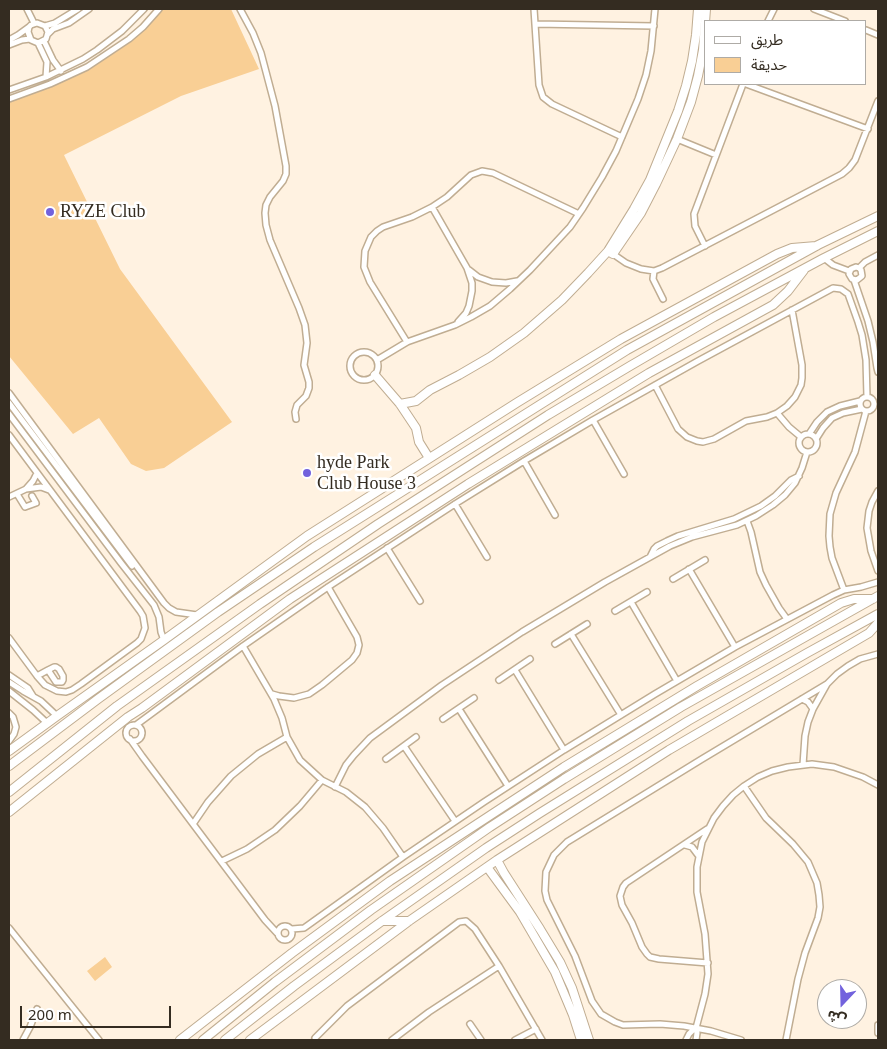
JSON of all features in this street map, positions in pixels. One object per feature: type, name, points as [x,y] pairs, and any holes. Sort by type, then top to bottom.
[{"type":"street","points":[[27,9],[32,25],[28,32],[30,39]]},
{"type":"street","points":[[45,26],[60,20],[78,9]]},
{"type":"street","points":[[9,45],[30,39],[33,42],[41,42],[53,29],[89,9]]},
{"type":"street","points":[[9,90],[61,71],[83,59],[110,41],[144,9]]},
{"type":"street","points":[[9,98],[50,84],[88,67],[129,39],[159,9]]},
{"type":"street","points":[[240,9],[253,33],[262,58],[276,112],[286,166],[285,178],[270,196],[265,213],[268,233],[273,248],[300,308],[305,325],[307,343],[304,365],[309,388],[306,396],[297,405],[296,419]]},
{"type":"street","points":[[534,9],[539,85],[543,97],[552,104],[622,137]]},
{"type":"street","points":[[377,360],[407,342],[455,325],[490,306],[520,280],[550,249],[579,214],[602,177],[638,99],[651,51],[655,9]]},
{"type":"street","points":[[610,252],[657,165],[678,111],[692,61],[698,9]]},
{"type":"street","points":[[814,9],[842,20]]},
{"type":"street","points":[[9,40],[32,25],[40,23],[45,26],[48,34]]},
{"type":"street","points":[[535,24],[654,26]]},
{"type":"street","points":[[400,404],[416,401],[430,390],[490,357],[524,333],[562,300],[632,227],[664,169],[691,102],[698,76],[704,36]]},
{"type":"street","points":[[41,42],[61,71]]},
{"type":"street","points":[[41,42],[47,62],[46,77]]},
{"type":"street","points":[[705,246],[695,226],[694,214],[745,85]]},
{"type":"street","points":[[748,85],[868,129]]},
{"type":"street","points":[[610,252],[626,263],[641,269],[654,270],[662,268],[842,174],[850,168],[855,160],[878,101]]},
{"type":"street","points":[[677,139],[716,155]]},
{"type":"street","points":[[407,342],[366,275],[365,251],[371,237],[383,227],[412,217],[432,207],[454,191],[471,175],[482,171],[493,173],[579,214]]},
{"type":"street","points":[[432,207],[467,268],[472,283],[471,299],[466,313],[455,325]]},
{"type":"street","points":[[9,766],[218,612],[314,547],[505,426],[632,347],[818,246],[878,216]]},
{"type":"street","points":[[9,792],[104,716],[260,604],[378,524],[548,415],[706,322],[878,231]]},
{"type":"street","points":[[9,751],[307,536],[582,362],[777,254],[792,248],[818,246]]},
{"type":"street","points":[[849,271],[853,268],[858,268],[878,255]]},
{"type":"street","points":[[824,258],[833,265],[849,271]]},
{"type":"street","points":[[467,268],[478,277],[492,282],[506,283],[520,280]]},
{"type":"street","points":[[854,280],[858,280],[862,276],[861,270],[858,268]]},
{"type":"street","points":[[9,812],[128,717],[290,599],[476,479],[649,373],[773,305],[793,286],[804,269]]},
{"type":"street","points":[[654,270],[653,279],[663,299]]},
{"type":"street","points":[[849,271],[868,321],[878,372]]},
{"type":"street","points":[[292,930],[292,935],[288,940],[282,940],[265,920],[130,740],[127,730],[130,726],[136,725],[328,587],[524,461],[655,385],[792,310],[833,288],[841,289],[848,294],[858,322],[864,347],[869,397],[876,405],[871,410],[849,411],[838,415],[823,428],[816,439],[816,447],[812,451],[807,452],[800,448],[799,442],[803,435],[809,434],[816,439]]},
{"type":"street","points":[[655,385],[678,429],[687,437],[697,441],[709,441],[746,421],[777,413],[795,397],[801,385],[802,365],[792,310]]},
{"type":"street","points":[[632,347],[641,328]]},
{"type":"street","points":[[370,353],[377,360],[378,370],[376,375],[367,380],[358,379],[351,372],[350,362],[356,354],[370,353]]},
{"type":"street","points":[[376,375],[400,404],[416,428],[419,442],[429,458]]},
{"type":"street","points":[[9,393],[164,603],[176,612],[193,618]]},
{"type":"street","points":[[809,434],[816,422],[827,412],[846,403],[860,401],[864,397],[878,396]]},
{"type":"street","points":[[844,590],[832,558],[828,536],[830,514],[836,493],[855,452],[864,410],[860,401]]},
{"type":"street","points":[[518,402],[536,407]]},
{"type":"street","points":[[9,403],[164,608],[175,615],[193,618]]},
{"type":"street","points":[[777,413],[788,427],[801,437]]},
{"type":"street","points":[[9,414],[154,605],[159,618],[160,632],[164,640]]},
{"type":"street","points":[[593,420],[624,474]]},
{"type":"street","points":[[505,426],[505,432],[512,438]]},
{"type":"street","points":[[9,435],[140,611],[145,628],[141,639],[137,643],[72,690],[66,692],[57,691],[45,685],[9,638]]},
{"type":"street","points":[[491,435],[496,439],[495,449]]},
{"type":"street","points":[[334,787],[346,765],[365,743],[481,658],[563,606],[650,557],[654,549],[662,543],[678,536],[727,528],[747,521],[778,501],[790,490],[799,476],[807,452]]},
{"type":"street","points":[[524,461],[555,514]]},
{"type":"street","points":[[26,489],[37,473]]},
{"type":"street","points":[[704,531],[761,506],[775,496],[791,480],[799,476]]},
{"type":"street","points":[[9,497],[26,489],[41,487],[51,491]]},
{"type":"street","points":[[878,491],[869,512],[868,528],[871,550],[878,571]]},
{"type":"street","points":[[16,494],[25,508],[36,503],[32,496]]},
{"type":"street","points":[[455,504],[487,557]]},
{"type":"street","points":[[747,521],[760,572],[772,597],[787,619]]},
{"type":"street","points":[[307,536],[314,547]]},
{"type":"street","points":[[387,548],[420,601]]},
{"type":"street","points":[[673,579],[705,560]]},
{"type":"street","points":[[689,569],[735,647]]},
{"type":"street","points":[[277,933],[279,928],[283,926],[288,926],[292,930],[311,924],[403,857],[508,786],[621,715],[735,647],[844,590],[868,586],[878,582]]},
{"type":"street","points":[[272,694],[294,698],[309,694],[352,660],[357,653],[359,645],[357,637],[328,587]]},
{"type":"street","points":[[615,612],[647,592]]},
{"type":"street","points":[[203,1040],[275,982],[415,878],[547,790],[706,692],[876,597]]},
{"type":"street","points":[[180,1040],[292,953],[390,881],[564,767],[697,686],[841,603],[854,599],[876,597]]},
{"type":"street","points":[[631,602],[677,681]]},
{"type":"street","points":[[213,604],[218,612]]},
{"type":"street","points":[[260,604],[269,614]]},
{"type":"street","points":[[225,1040],[382,921],[486,848],[637,752],[712,707],[878,614]]},
{"type":"street","points":[[250,1040],[409,921],[497,860],[669,750],[869,633],[878,623]]},
{"type":"street","points":[[556,644],[587,624]]},
{"type":"street","points":[[571,634],[621,715]]},
{"type":"street","points":[[244,646],[272,694],[282,718],[287,737],[303,764],[322,780],[356,799],[374,816],[403,857]]},
{"type":"street","points":[[741,1040],[696,1028],[660,1024],[623,1024],[601,1014],[592,1001],[575,956],[550,909],[545,891],[546,872],[554,855],[567,842],[827,684],[848,666],[860,659],[878,654]]},
{"type":"street","points":[[499,680],[530,660]]},
{"type":"street","points":[[37,676],[48,670]]},
{"type":"street","points":[[514,670],[564,750]]},
{"type":"street","points":[[9,675],[28,688],[34,696]]},
{"type":"street","points":[[98,699],[108,680]]},
{"type":"street","points":[[9,682],[34,696],[57,716]]},
{"type":"street","points":[[803,765],[804,736],[808,722],[827,684]]},
{"type":"street","points":[[9,691],[47,723]]},
{"type":"street","points":[[443,719],[474,698]]},
{"type":"street","points":[[802,699],[808,702],[813,709]]},
{"type":"street","points":[[33,710],[41,701]]},
{"type":"street","points":[[459,709],[508,786]]},
{"type":"street","points":[[9,712],[15,721],[16,727],[9,741]]},
{"type":"street","points":[[130,740],[136,741],[142,736],[141,728],[136,725]]},
{"type":"street","points":[[193,824],[208,802],[231,776],[258,754],[287,737]]},
{"type":"street","points":[[386,759],[416,737]]},
{"type":"street","points":[[404,746],[455,822]]},
{"type":"street","points":[[696,1040],[696,1028],[708,979],[705,934],[697,892],[698,855],[708,829],[723,806],[733,795],[758,777],[788,767],[803,765],[834,767],[856,774],[878,785]]},
{"type":"street","points":[[222,862],[247,849],[275,830],[300,806],[322,780]]},
{"type":"street","points":[[744,786],[766,818],[793,844],[808,862],[817,884],[819,895],[820,907],[818,918],[798,979],[786,1040]]},
{"type":"street","points":[[708,829],[626,883],[620,891],[620,901],[644,951],[650,957],[659,960],[708,963]]},
{"type":"street","points":[[685,845],[692,847],[698,855]]},
{"type":"street","points":[[497,860],[560,962],[572,988],[589,1040]]},
{"type":"street","points":[[487,867],[520,912],[555,972],[581,1040]]},
{"type":"street","points":[[390,881],[415,878]]},
{"type":"street","points":[[382,921],[409,921]]},
{"type":"street","points":[[316,1039],[346,1006],[459,922],[466,921],[470,923],[499,966],[542,1040]]},
{"type":"street","points":[[9,928],[99,1040]]},
{"type":"street","points":[[392,1040],[429,1012],[499,966]]},
{"type":"street","points":[[23,1040],[37,1008]]},
{"type":"street","points":[[470,1024],[481,1040]]},
{"type":"street","points":[[878,1025],[878,1033]]},
{"type":"street","points":[[686,1040],[689,1034],[696,1028]]},
{"type":"street","points":[[515,1040],[536,1029]]},
{"type":"green space","name":"RYZE Club","points":[[154,9],[231,9],[259,69],[181,96],[64,155],[120,269],[232,422],[164,468],[146,471],[131,464],[99,418],[73,434],[9,356],[9,102],[41,91],[85,66],[128,38]]},
{"type":"green space","points":[[105,957],[112,967],[95,981],[87,971]]},
{"type":"place","name":"RYZE Club","points":[[50,212]]},
{"type":"place","name":"hyde Park Club House 3","points":[[307,473]]}]
